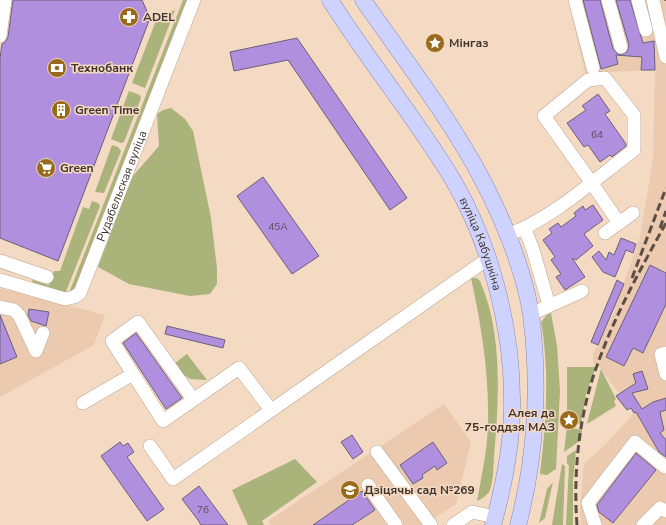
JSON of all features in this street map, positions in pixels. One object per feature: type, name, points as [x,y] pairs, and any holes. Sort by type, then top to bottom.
[{"type":"main road","name":"вуліца Кабушкіна","points":[[330,0],[443,164],[467,206],[489,258],[499,297],[511,371],[512,426],[506,469],[494,521]]},
{"type":"main road","points":[[363,0],[460,140],[483,181],[508,235],[516,257],[531,314],[535,370],[534,425],[529,471],[518,525]]},
{"type":"main road","points":[[511,371],[535,370]]},
{"type":"lane","points":[[0,36],[6,19],[5,0]]},
{"type":"lane","name":"Рудабельская вуліца","points":[[0,280],[65,299],[74,297],[80,293],[194,0]]},
{"type":"lane","points":[[575,0],[593,68]]},
{"type":"lane","points":[[608,0],[621,47]]},
{"type":"lane","points":[[638,0],[646,30]]},
{"type":"lane","points":[[653,0],[666,57]]},
{"type":"lane","points":[[508,235],[525,229],[545,217],[591,182],[634,150],[634,115],[605,78],[588,80],[544,116],[591,182],[619,223]]},
{"type":"lane","points":[[605,233],[633,213]]},
{"type":"lane","points":[[525,229],[534,250],[548,306]]},
{"type":"lane","points":[[150,446],[173,479],[489,258]]},
{"type":"lane","points":[[0,261],[47,277]]},
{"type":"lane","points":[[531,314],[582,291]]},
{"type":"lane","points":[[0,307],[14,310],[19,315],[36,351],[43,333]]},
{"type":"lane","points":[[194,399],[138,322],[112,341],[163,421],[239,368],[271,410]]},
{"type":"lane","points":[[666,342],[663,353],[666,374]]},
{"type":"lane","points":[[83,403],[133,374]]},
{"type":"lane","points":[[595,525],[588,503],[635,442],[665,467]]},
{"type":"lane","points":[[377,452],[431,525]]},
{"type":"lane","points":[[368,485],[396,525]]},
{"type":"lane","points":[[642,525],[660,508],[666,511]]},
{"type":"lane","points":[[454,525],[472,512],[494,521]]},
{"type":"shaded area","points":[[568,0],[666,0],[666,525],[581,525],[580,509],[584,464],[608,442],[634,413],[631,408],[627,410],[617,395],[619,393],[597,364],[593,365],[593,354],[613,315],[640,237],[653,160],[655,70],[585,73]]},
{"type":"shaded area","points":[[0,288],[105,315],[94,345],[0,397]]},
{"type":"shaded area","points":[[444,404],[471,442],[456,504],[424,525],[271,525],[268,521]]},
{"type":"green space","points":[[183,0],[190,0],[80,286],[69,293]]},
{"type":"green space","points":[[175,10],[145,88],[132,83],[157,18]]},
{"type":"green space","points":[[129,91],[140,95],[141,98],[124,142],[121,143],[111,139]]},
{"type":"green space","points":[[171,108],[185,119],[193,131],[211,218],[217,268],[217,284],[210,294],[190,296],[129,284],[98,267],[132,177],[159,146],[157,114],[163,110]]},
{"type":"green space","points":[[112,145],[118,147],[121,151],[104,193],[95,192]]},
{"type":"green space","points":[[92,201],[98,203],[100,206],[65,294],[33,285],[32,280],[49,285],[54,271],[60,271],[83,207],[89,209]]},
{"type":"green space","points":[[471,278],[477,278],[480,281],[487,301],[493,322],[498,367],[493,479],[489,492],[477,501],[487,440],[488,402],[484,348]]},
{"type":"green space","points":[[551,313],[557,346],[560,391],[556,469],[547,475],[540,474],[546,398],[544,341],[541,322]]},
{"type":"green space","points":[[187,354],[207,380],[190,379],[171,366]]},
{"type":"green space","points":[[567,367],[596,367],[586,394],[581,424],[567,422]]},
{"type":"green space","points":[[601,369],[616,399],[614,401],[616,406],[587,424]]},
{"type":"green space","points":[[567,427],[582,430],[581,440],[564,452]]},
{"type":"green space","points":[[576,450],[573,481],[573,525],[566,525],[569,466],[567,463],[567,456]]},
{"type":"green space","points":[[295,459],[317,482],[262,521],[264,525],[248,525],[232,490]]},
{"type":"green space","points":[[562,464],[565,466],[563,525],[552,525]]},
{"type":"green space","points":[[553,482],[545,518],[539,523],[547,489]]},
{"type":"building","name":"Green Time","points":[[13,0],[142,0],[150,18],[58,261],[0,238],[0,58],[2,44],[8,37]]},
{"type":"building","points":[[583,0],[600,0],[613,49],[619,55],[627,52],[629,45],[616,0],[630,0],[643,43],[654,41],[655,70],[641,70],[642,57],[616,55],[618,64],[601,69]]},
{"type":"building","points":[[297,38],[407,198],[390,210],[288,60],[234,71],[230,52]]},
{"type":"building","points":[[598,94],[610,111],[605,114],[626,144],[626,146],[612,157],[610,155],[600,162],[588,145],[584,147],[567,123],[586,110],[582,106]]},
{"type":"building","points":[[263,177],[319,256],[292,274],[237,196]]},
{"type":"building","points":[[593,205],[603,220],[584,234],[593,246],[576,260],[572,258],[585,277],[565,290],[556,277],[561,274],[551,260],[555,257],[543,240],[552,233],[549,229],[558,223],[561,227],[576,216],[574,213],[583,206],[585,210]]},
{"type":"building","points":[[621,238],[636,244],[633,253],[626,250],[615,277],[603,272],[592,257],[599,251],[606,260],[609,252],[614,255]]},
{"type":"building","points":[[650,265],[666,273],[666,304],[643,353],[633,348],[624,366],[606,357]]},
{"type":"building","points":[[617,280],[624,284],[598,345],[591,342]]},
{"type":"building","points":[[29,309],[49,312],[46,326],[31,321],[28,315]]},
{"type":"building","points":[[0,315],[17,357],[0,364]]},
{"type":"building","points":[[167,326],[225,340],[223,348],[165,334]]},
{"type":"building","points":[[136,333],[182,398],[166,409],[123,343]]},
{"type":"building","points":[[642,371],[648,389],[632,393],[642,409],[653,402],[666,398],[666,410],[660,412],[664,430],[660,433],[666,440],[666,457],[659,452],[636,412],[634,413],[631,408],[627,410],[616,396],[636,383],[633,374]]},
{"type":"building","points":[[352,435],[363,452],[353,459],[341,442]]},
{"type":"building","points":[[120,442],[123,446],[128,443],[134,452],[127,457],[164,509],[147,521],[101,456]]},
{"type":"building","points":[[433,442],[447,463],[437,470],[435,466],[422,475],[423,478],[413,484],[400,465]]},
{"type":"building","points":[[636,453],[656,470],[613,523],[599,512],[597,505]]},
{"type":"building","points":[[199,486],[228,525],[201,525],[182,499]]},
{"type":"building","points":[[362,491],[375,510],[352,525],[313,525]]},
{"type":"railway","points":[[632,278],[666,188]]},
{"type":"railway","points":[[660,228],[666,211]]},
{"type":"railway","points":[[577,525],[576,484],[579,443],[591,382],[620,309],[666,223]]},
{"type":"place","name":"ADEL","points":[[129,17]]},
{"type":"place","name":"Мінгаз","points":[[435,43]]},
{"type":"place","name":"Технобанк","points":[[57,68]]},
{"type":"place","name":"Green Time","points":[[61,110]]},
{"type":"place","name":"Green","points":[[46,168]]},
{"type":"place","name":"Алея да 75-годдзя МАЗ","points":[[569,420]]},
{"type":"place","name":"Дзіцячы сад №269","points":[[350,490]]}]
